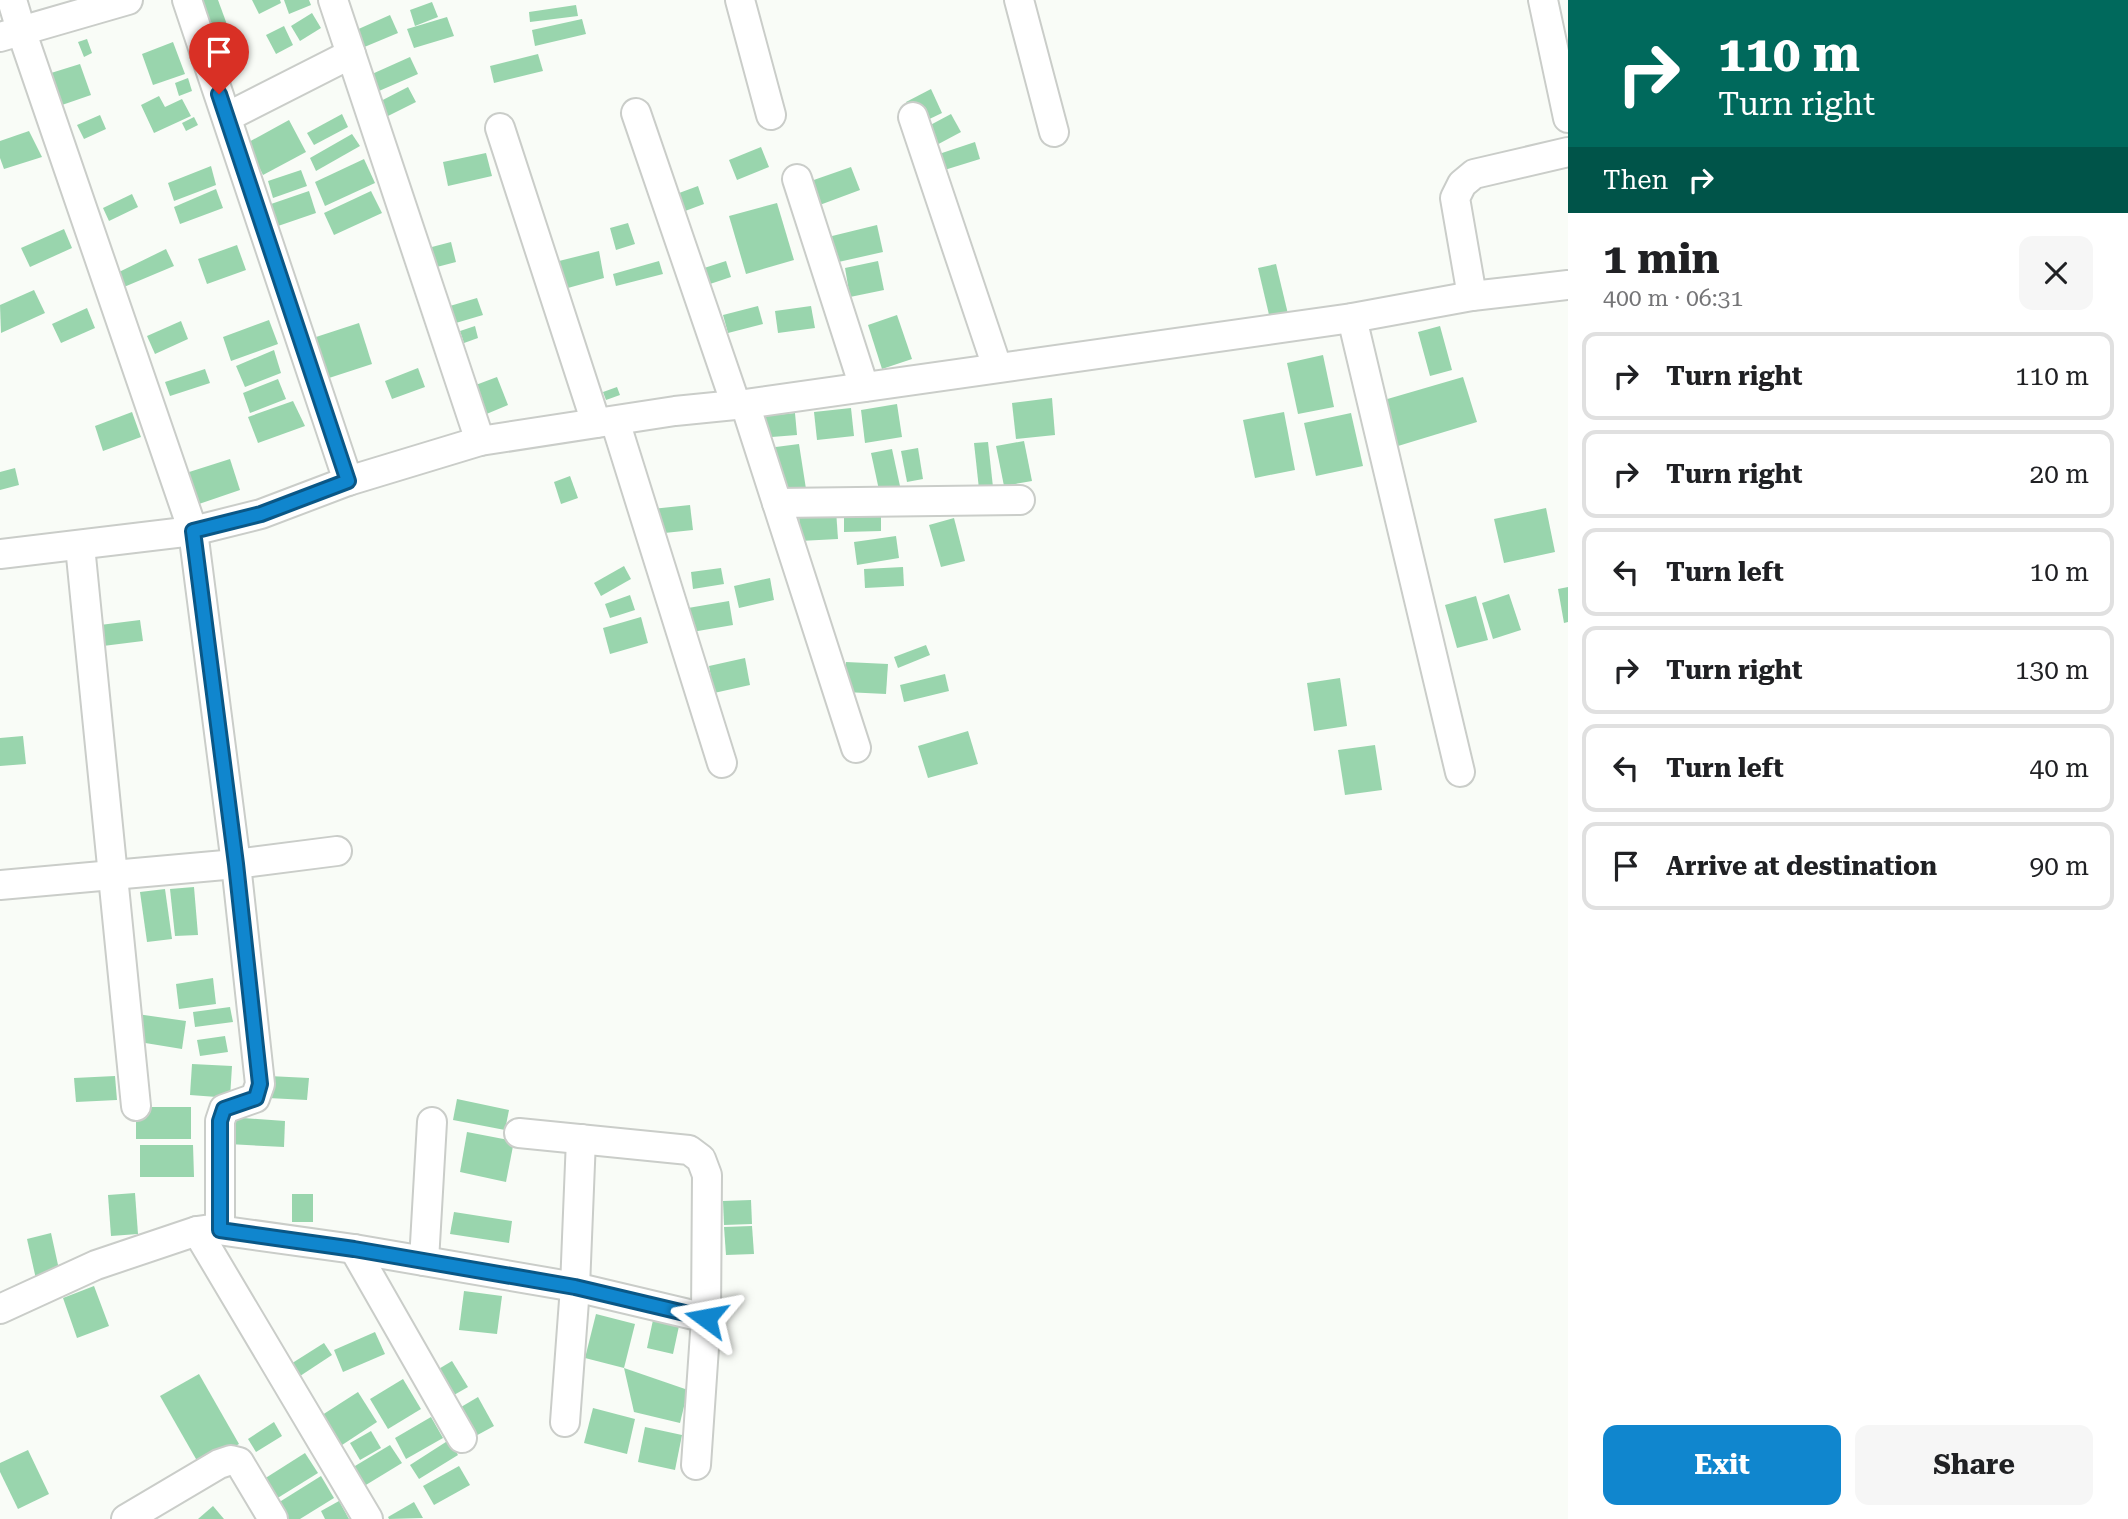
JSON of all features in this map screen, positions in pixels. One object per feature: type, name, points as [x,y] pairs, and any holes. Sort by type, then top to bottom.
[{"type":"street","points":[[12,0],[10,34],[193,531],[236,864],[260,1084],[256,1098],[224,1109],[220,1121],[209,1231],[368,1519]]},
{"type":"street","points":[[187,0],[348,481]]},
{"type":"street","points":[[333,0],[480,441]]},
{"type":"street","points":[[740,0],[771,115]]},
{"type":"street","points":[[1019,0],[1054,132]]},
{"type":"street","points":[[1543,0],[1568,118]]},
{"type":"street","points":[[10,34],[117,3]]},
{"type":"street","points":[[227,117],[351,54]]},
{"type":"street","points":[[636,113],[777,503],[856,748]]},
{"type":"street","points":[[913,117],[997,367]]},
{"type":"street","points":[[500,128],[722,763]]},
{"type":"street","points":[[1472,296],[1455,198],[1462,184],[1474,174],[1568,152]]},
{"type":"street","points":[[797,179],[864,387]]},
{"type":"street","points":[[0,554],[193,531],[272,510],[348,481],[480,441],[1353,318],[1472,296],[1568,285]]},
{"type":"street","points":[[1353,318],[1460,772]]},
{"type":"street","points":[[777,503],[1020,500]]},
{"type":"street","points":[[80,545],[136,1106]]},
{"type":"street","points":[[0,885],[236,864],[337,851]]},
{"type":"street","points":[[424,1261],[432,1122]]},
{"type":"street","points":[[519,1133],[689,1150],[701,1159],[708,1175],[706,1318],[696,1465]]},
{"type":"street","points":[[565,1422],[575,1287],[581,1139]]},
{"type":"street","points":[[0,1309],[96,1265],[209,1231],[354,1249],[575,1287],[706,1318]]},
{"type":"street","points":[[354,1249],[462,1438]]},
{"type":"street","points":[[126,1519],[230,1460],[239,1462],[273,1519]]},
{"type":"building","points":[[192,0],[218,0],[229,30],[206,39]]},
{"type":"building","points":[[252,0],[280,0],[281,3],[259,14]]},
{"type":"building","points":[[284,0],[309,0],[311,5],[289,14]]},
{"type":"building","points":[[432,2],[438,17],[415,26],[410,10]]},
{"type":"building","points":[[576,5],[578,16],[530,22],[529,12]]},
{"type":"building","points":[[312,13],[321,28],[300,41],[291,26]]},
{"type":"building","points":[[390,15],[398,33],[362,48],[354,31]]},
{"type":"building","points":[[447,17],[454,36],[414,48],[407,29]]},
{"type":"building","points":[[582,19],[586,34],[535,46],[532,30]]},
{"type":"building","points":[[284,26],[293,45],[276,54],[266,35]]},
{"type":"building","points":[[87,39],[92,53],[84,57],[78,42]]},
{"type":"building","points":[[173,42],[185,74],[153,85],[142,54]]},
{"type":"building","points":[[538,54],[543,71],[494,83],[490,66]]},
{"type":"building","points":[[410,57],[418,74],[379,91],[372,74]]},
{"type":"building","points":[[80,64],[91,95],[62,105],[51,73]]},
{"type":"building","points":[[188,78],[192,91],[179,96],[175,83]]},
{"type":"building","points":[[408,87],[416,102],[380,120],[373,105]]},
{"type":"building","points":[[931,89],[942,113],[917,125],[906,102]]},
{"type":"building","points":[[159,96],[165,107],[182,99],[191,116],[154,133],[141,105]]},
{"type":"building","points":[[342,114],[348,127],[314,145],[307,133]]},
{"type":"building","points":[[951,114],[961,132],[931,148],[921,130]]},
{"type":"building","points":[[100,115],[106,129],[84,139],[77,125]]},
{"type":"building","points":[[194,117],[198,125],[186,131],[182,123]]},
{"type":"building","points":[[289,120],[306,152],[263,175],[247,143]]},
{"type":"building","points":[[29,131],[42,157],[4,169],[0,158],[0,141]]},
{"type":"building","points":[[352,134],[360,146],[316,171],[310,158]]},
{"type":"building","points":[[975,142],[980,159],[938,172],[933,156]]},
{"type":"building","points":[[761,147],[769,167],[737,180],[729,160]]},
{"type":"building","points":[[486,153],[492,176],[448,186],[443,162]]},
{"type":"building","points":[[364,159],[375,183],[325,206],[315,182]]},
{"type":"building","points":[[211,166],[216,185],[174,201],[168,183]]},
{"type":"building","points":[[851,167],[860,190],[817,206],[808,182]]},
{"type":"building","points":[[301,170],[307,186],[273,198],[268,181]]},
{"type":"building","points":[[698,186],[704,204],[677,214],[671,196]]},
{"type":"building","points":[[216,189],[223,208],[180,224],[174,207]]},
{"type":"building","points":[[309,191],[316,213],[278,226],[271,204]]},
{"type":"building","points":[[371,191],[382,213],[334,235],[324,213]]},
{"type":"building","points":[[132,194],[138,207],[109,221],[103,208]]},
{"type":"building","points":[[777,203],[794,260],[746,274],[729,216]]},
{"type":"building","points":[[628,223],[635,244],[616,250],[610,228]]},
{"type":"building","points":[[877,225],[883,252],[834,263],[828,237]]},
{"type":"building","points":[[64,229],[72,248],[30,267],[21,248]]},
{"type":"building","points":[[451,242],[456,262],[433,268],[428,248]]},
{"type":"building","points":[[237,245],[246,270],[207,284],[198,259]]},
{"type":"building","points":[[166,249],[174,266],[124,287],[117,273]]},
{"type":"building","points":[[599,251],[604,278],[557,291],[551,263]]},
{"type":"building","points":[[659,261],[663,274],[616,286],[613,274]]},
{"type":"building","points":[[726,261],[731,277],[707,285],[701,269]]},
{"type":"building","points":[[878,261],[884,290],[850,297],[845,268]]},
{"type":"building","points":[[1276,264],[1288,314],[1270,319],[1258,268]]},
{"type":"building","points":[[34,290],[45,313],[1,333],[0,305]]},
{"type":"building","points":[[477,298],[483,315],[449,325],[443,308]]},
{"type":"building","points":[[758,306],[763,324],[728,333],[723,315]]},
{"type":"building","points":[[811,306],[815,328],[778,333],[775,311]]},
{"type":"building","points":[[87,308],[95,328],[61,343],[52,324]]},
{"type":"building","points":[[897,315],[912,359],[882,369],[868,325]]},
{"type":"building","points":[[269,320],[278,344],[231,361],[223,337]]},
{"type":"building","points":[[181,321],[188,339],[155,354],[147,336]]},
{"type":"building","points":[[359,323],[372,364],[329,378],[316,337]]},
{"type":"building","points":[[475,326],[478,338],[464,343],[460,331]]},
{"type":"building","points":[[1440,326],[1452,370],[1430,376],[1418,332]]},
{"type":"building","points":[[274,350],[281,373],[245,387],[236,366]]},
{"type":"building","points":[[1323,355],[1334,407],[1298,414],[1287,363]]},
{"type":"building","points":[[418,368],[425,387],[392,399],[385,381]]},
{"type":"building","points":[[205,369],[210,383],[170,396],[165,382]]},
{"type":"building","points":[[497,377],[508,405],[477,418],[465,389]]},
{"type":"building","points":[[1463,377],[1477,422],[1398,446],[1384,400]]},
{"type":"building","points":[[278,379],[286,399],[250,413],[243,393]]},
{"type":"building","points":[[617,387],[620,395],[606,400],[603,392]]},
{"type":"building","points":[[1052,398],[1055,435],[1016,439],[1012,403]]},
{"type":"building","points":[[293,401],[305,426],[258,443],[248,417]]},
{"type":"building","points":[[897,404],[902,437],[865,443],[861,410]]},
{"type":"building","points":[[851,408],[854,436],[817,440],[814,412]]},
{"type":"building","points":[[132,412],[141,437],[103,451],[95,426]]},
{"type":"building","points":[[1284,412],[1295,470],[1255,478],[1243,420]]},
{"type":"building","points":[[795,413],[797,435],[760,438],[758,417]]},
{"type":"building","points":[[1351,413],[1363,466],[1316,476],[1304,423]]},
{"type":"building","points":[[1024,441],[1032,481],[1004,486],[996,446]]},
{"type":"building","points":[[988,442],[993,487],[979,489],[974,443]]},
{"type":"building","points":[[799,444],[806,489],[775,493],[768,448]]},
{"type":"building","points":[[918,448],[923,479],[907,482],[901,451]]},
{"type":"building","points":[[892,449],[900,486],[879,490],[871,453]]},
{"type":"building","points":[[230,459],[240,490],[196,505],[186,473]]},
{"type":"building","points":[[15,468],[19,485],[0,490],[0,472]]},
{"type":"building","points":[[570,476],[578,498],[561,504],[554,482]]},
{"type":"building","points":[[690,505],[693,530],[655,534],[652,509]]},
{"type":"building","points":[[1546,508],[1555,552],[1504,563],[1494,519]]},
{"type":"building","points":[[836,510],[838,539],[800,541],[799,511]]},
{"type":"building","points":[[881,512],[881,531],[844,532],[844,513]]},
{"type":"building","points":[[954,518],[965,561],[941,567],[929,525]]},
{"type":"building","points":[[896,536],[899,558],[857,565],[854,542]]},
{"type":"building","points":[[624,566],[631,579],[601,596],[594,583]]},
{"type":"building","points":[[903,567],[904,586],[865,588],[864,569]]},
{"type":"building","points":[[721,568],[724,584],[693,589],[691,572]]},
{"type":"building","points":[[770,578],[774,600],[739,608],[734,586]]},
{"type":"building","points":[[1568,587],[1568,622],[1564,623],[1558,589]]},
{"type":"building","points":[[1509,594],[1521,630],[1493,639],[1482,603]]},
{"type":"building","points":[[630,595],[635,610],[610,618],[605,604]]},
{"type":"building","points":[[1476,596],[1488,640],[1457,648],[1445,605]]},
{"type":"building","points":[[729,601],[733,625],[692,632],[688,608]]},
{"type":"building","points":[[641,617],[648,643],[610,654],[603,628]]},
{"type":"building","points":[[140,620],[143,641],[95,647],[92,626]]},
{"type":"building","points":[[926,645],[930,655],[898,668],[894,657]]},
{"type":"building","points":[[745,658],[750,685],[714,693],[709,666]]},
{"type":"building","points":[[846,662],[888,664],[886,694],[845,692]]},
{"type":"building","points":[[945,674],[949,691],[904,702],[900,685]]},
{"type":"building","points":[[1340,678],[1347,726],[1314,731],[1307,683]]},
{"type":"building","points":[[968,731],[978,764],[928,778],[918,746]]},
{"type":"building","points":[[23,736],[26,764],[0,766],[0,738]]},
{"type":"building","points":[[1375,745],[1382,790],[1345,795],[1338,750]]},
{"type":"building","points":[[194,887],[198,935],[175,936],[170,889]]},
{"type":"building","points":[[165,889],[172,939],[147,942],[140,892]]},
{"type":"building","points":[[213,978],[216,1004],[179,1009],[176,984]]},
{"type":"building","points":[[230,1007],[233,1022],[195,1027],[193,1012]]},
{"type":"building","points":[[137,1014],[186,1021],[182,1049],[133,1041]]},
{"type":"building","points":[[225,1036],[228,1052],[200,1056],[197,1040]]},
{"type":"building","points":[[192,1064],[232,1066],[230,1098],[190,1095]]},
{"type":"building","points":[[115,1076],[117,1100],[76,1102],[74,1078]]},
{"type":"building","points":[[269,1076],[309,1078],[307,1100],[268,1098]]},
{"type":"building","points":[[457,1099],[509,1110],[505,1130],[453,1120]]},
{"type":"building","points":[[136,1107],[191,1107],[191,1139],[136,1139]]},
{"type":"building","points":[[230,1117],[285,1121],[284,1147],[228,1144]]},
{"type":"building","points":[[467,1132],[514,1141],[506,1182],[460,1172]]},
{"type":"building","points":[[140,1145],[193,1145],[194,1177],[140,1177]]},
{"type":"building","points":[[135,1193],[138,1234],[111,1236],[108,1195]]},
{"type":"building","points":[[292,1194],[313,1194],[313,1222],[292,1222]]},
{"type":"building","points":[[751,1200],[752,1224],[724,1225],[723,1201]]},
{"type":"building","points":[[454,1212],[512,1221],[509,1243],[450,1234]]},
{"type":"building","points":[[752,1226],[754,1254],[726,1255],[724,1227]]},
{"type":"building","points":[[51,1233],[60,1274],[36,1279],[27,1239]]},
{"type":"building","points":[[94,1286],[109,1326],[77,1338],[63,1298]]},
{"type":"building","points":[[464,1291],[502,1296],[497,1334],[459,1330]]},
{"type":"building","points":[[596,1314],[635,1324],[624,1368],[585,1358]]},
{"type":"building","points":[[653,1320],[679,1326],[673,1354],[647,1348]]},
{"type":"building","points":[[375,1332],[385,1354],[343,1372],[334,1350]]},
{"type":"building","points":[[324,1343],[332,1355],[294,1380],[286,1367]]},
{"type":"building","points":[[452,1361],[468,1387],[447,1399],[432,1373]]},
{"type":"building","points":[[624,1368],[688,1390],[680,1423],[634,1412]]},
{"type":"building","points":[[199,1374],[239,1444],[200,1466],[160,1396]]},
{"type":"building","points":[[403,1379],[421,1409],[388,1429],[370,1399]]},
{"type":"building","points":[[358,1392],[377,1422],[339,1447],[319,1417]]},
{"type":"building","points":[[478,1397],[494,1426],[472,1438],[456,1410]]},
{"type":"building","points":[[593,1408],[635,1419],[627,1454],[584,1443]]},
{"type":"building","points":[[431,1417],[443,1438],[406,1459],[395,1438]]},
{"type":"building","points":[[274,1422],[282,1436],[256,1452],[248,1439]]},
{"type":"building","points":[[645,1427],[682,1435],[675,1470],[638,1462]]},
{"type":"building","points":[[371,1431],[381,1448],[360,1460],[350,1443]]},
{"type":"building","points":[[449,1440],[458,1455],[419,1479],[410,1465]]},
{"type":"building","points":[[390,1445],[402,1463],[356,1491],[345,1472]]},
{"type":"building","points":[[28,1450],[49,1494],[18,1509],[0,1472],[0,1463]]},
{"type":"building","points":[[305,1453],[318,1473],[276,1499],[264,1479]]},
{"type":"building","points":[[459,1466],[470,1485],[434,1505],[423,1486]]},
{"type":"building","points":[[321,1476],[334,1498],[300,1519],[281,1519],[273,1506]]},
{"type":"building","points":[[339,1501],[349,1519],[325,1519],[321,1511]]},
{"type":"building","points":[[414,1502],[423,1518],[389,1519],[388,1517]]},
{"type":"building","points":[[213,1506],[224,1519],[198,1519]]},
{"type":"route","points":[[219,94],[348,481],[261,514],[193,531],[236,864],[260,1084],[256,1098],[224,1109],[220,1121],[220,1230],[354,1249],[575,1287],[706,1318]]}]
